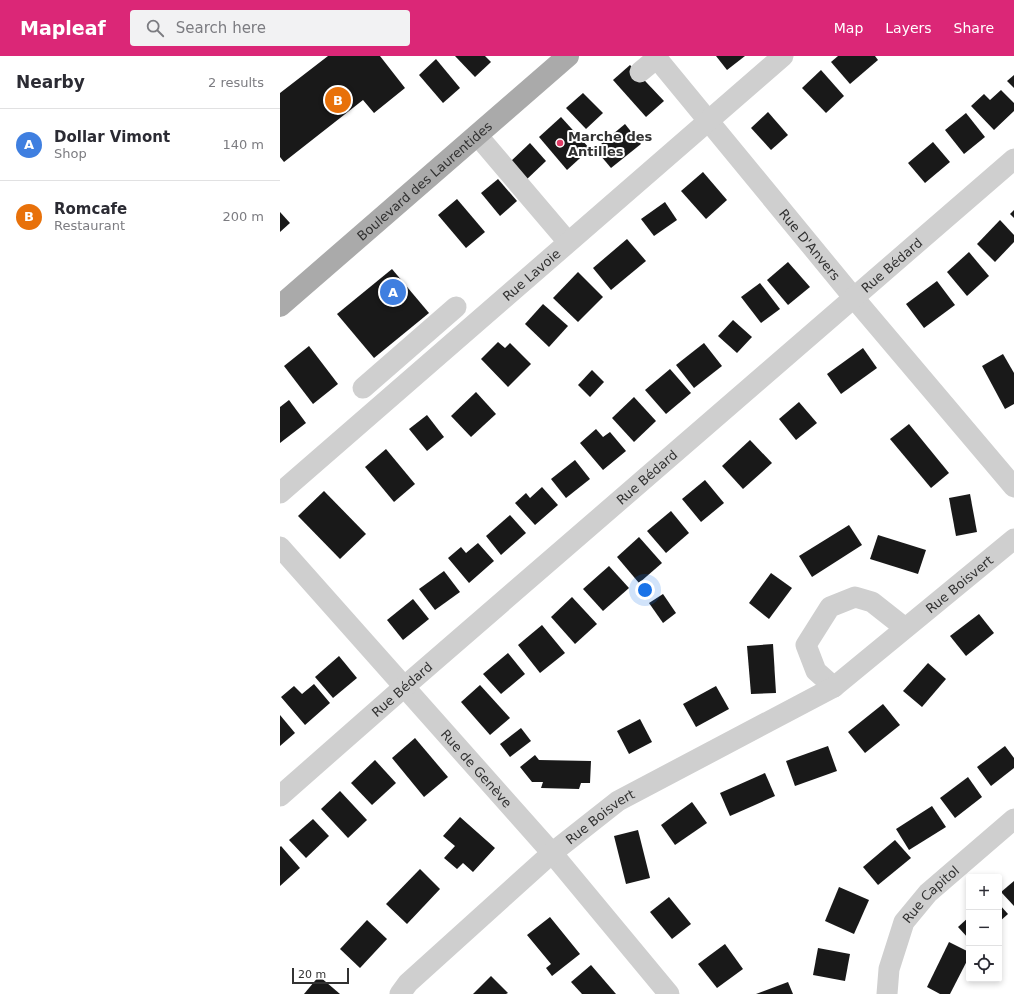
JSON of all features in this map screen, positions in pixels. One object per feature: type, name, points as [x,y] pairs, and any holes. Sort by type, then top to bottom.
[{"type":"main road","name":"Boulevard des Laurentides","points":[[280,306],[568,56]]},
{"type":"street","name":"Rue Lavoie","points":[[280,493],[783,56]]},
{"type":"street","points":[[640,72],[656,57]]},
{"type":"street","name":"Rue D'Anvers","points":[[656,57],[854,298],[1014,487]]},
{"type":"street","points":[[477,135],[568,242]]},
{"type":"street","name":"Rue Bédard","points":[[280,796],[1014,159]]},
{"type":"street","points":[[363,388],[456,308]]},
{"type":"street","name":"Rue Boisvert","points":[[400,994],[408,983],[552,853],[618,801],[834,687],[1014,538]]},
{"type":"street","name":"Rue de Genève","points":[[280,547],[552,853],[668,994]]},
{"type":"street","points":[[834,687],[816,671],[806,646],[830,607],[855,597],[872,602],[905,628]]},
{"type":"street","name":"Rue Capitol","points":[[888,994],[889,969],[904,922],[928,893],[1014,818]]},
{"type":"building","points":[[328,56],[380,56],[405,88],[374,113],[363,100],[284,162],[280,157],[280,93]]},
{"type":"building","points":[[455,56],[485,56],[491,62],[475,77]]},
{"type":"building","points":[[716,56],[745,56],[727,70]]},
{"type":"building","points":[[838,56],[875,56],[878,60],[850,84],[831,62]]},
{"type":"building","points":[[436,59],[460,88],[443,103],[419,75]]},
{"type":"building","points":[[630,65],[664,101],[646,117],[613,80]]},
{"type":"building","points":[[821,70],[844,96],[826,113],[802,88]]},
{"type":"building","points":[[1014,75],[1014,88],[1007,81]]},
{"type":"building","points":[[1001,90],[1014,103],[1014,111],[994,130],[971,106],[984,94],[990,100]]},
{"type":"building","points":[[583,93],[603,113],[586,129],[566,108]]},
{"type":"building","points":[[768,112],[788,135],[771,150],[751,128]]},
{"type":"building","points":[[966,113],[985,137],[964,154],[945,130]]},
{"type":"building","points":[[561,117],[590,149],[567,170],[539,137]]},
{"type":"building","points":[[625,124],[641,144],[611,168],[595,149]]},
{"type":"building","points":[[933,142],[950,162],[925,183],[908,163]]},
{"type":"building","points":[[530,143],[546,161],[525,181],[509,163]]},
{"type":"building","points":[[703,172],[727,200],[706,219],[681,191]]},
{"type":"building","points":[[498,179],[517,201],[500,216],[481,193]]},
{"type":"building","points":[[457,199],[485,232],[466,248],[438,215]]},
{"type":"building","points":[[665,202],[677,220],[654,236],[641,219]]},
{"type":"building","points":[[1014,210],[1014,218],[1010,214]]},
{"type":"building","points":[[280,212],[290,223],[280,232]]},
{"type":"building","points":[[1000,220],[1014,235],[1014,242],[995,262],[977,244]]},
{"type":"building","points":[[627,239],[646,261],[611,290],[593,268]]},
{"type":"building","points":[[969,252],[989,276],[967,296],[947,272]]},
{"type":"building","points":[[788,262],[810,287],[788,305],[767,280]]},
{"type":"building","points":[[392,269],[429,313],[374,358],[337,314]]},
{"type":"building","points":[[578,272],[603,297],[578,322],[553,298]]},
{"type":"building","points":[[937,281],[955,305],[924,328],[906,304]]},
{"type":"building","points":[[760,283],[780,309],[761,323],[741,297]]},
{"type":"building","points":[[543,304],[568,326],[549,347],[525,324]]},
{"type":"building","points":[[733,320],[752,337],[737,353],[718,336]]},
{"type":"building","points":[[498,342],[505,348],[510,343],[531,364],[508,387],[481,359]]},
{"type":"building","points":[[704,343],[722,366],[694,388],[676,365]]},
{"type":"building","points":[[309,346],[338,384],[313,404],[284,366]]},
{"type":"building","points":[[863,348],[877,368],[841,394],[827,374]]},
{"type":"building","points":[[1003,354],[1014,373],[1014,404],[1005,409],[982,366]]},
{"type":"building","points":[[670,369],[691,393],[666,414],[645,390]]},
{"type":"building","points":[[592,370],[604,382],[590,397],[578,385]]},
{"type":"building","points":[[476,392],[496,414],[471,437],[451,416]]},
{"type":"building","points":[[634,397],[656,421],[634,442],[612,418]]},
{"type":"building","points":[[289,400],[306,423],[280,443],[280,407]]},
{"type":"building","points":[[799,402],[817,423],[796,440],[779,419]]},
{"type":"building","points":[[427,415],[444,437],[427,451],[409,429]]},
{"type":"building","points":[[909,424],[949,473],[931,488],[890,439]]},
{"type":"building","points":[[596,429],[603,437],[610,432],[626,451],[603,470],[580,443]]},
{"type":"building","points":[[750,440],[772,463],[743,489],[722,466]]},
{"type":"building","points":[[386,449],[415,484],[394,502],[365,467]]},
{"type":"building","points":[[575,460],[590,479],[566,498],[551,479]]},
{"type":"building","points":[[705,480],[724,503],[701,522],[682,499]]},
{"type":"building","points":[[542,487],[558,505],[535,525],[515,503],[526,493],[530,498]]},
{"type":"building","points":[[324,491],[366,534],[340,559],[298,516]]},
{"type":"building","points":[[970,494],[977,532],[956,536],[949,498]]},
{"type":"building","points":[[671,511],[689,533],[666,553],[647,531]]},
{"type":"building","points":[[510,515],[526,533],[501,555],[486,536]]},
{"type":"building","points":[[849,525],[862,545],[812,577],[799,556]]},
{"type":"building","points":[[878,535],[926,550],[918,574],[870,559]]},
{"type":"building","points":[[639,537],[662,563],[639,583],[617,557]]},
{"type":"building","points":[[478,543],[494,561],[469,583],[448,558],[461,547],[466,553]]},
{"type":"building","points":[[609,566],[629,588],[603,611],[583,589]]},
{"type":"building","points":[[444,571],[460,592],[435,610],[419,589]]},
{"type":"building","points":[[771,573],[792,588],[769,619],[749,603]]},
{"type":"building","points":[[663,594],[676,613],[663,623],[649,603]]},
{"type":"building","points":[[572,597],[597,624],[575,644],[551,617]]},
{"type":"building","points":[[413,599],[429,619],[403,640],[387,620]]},
{"type":"building","points":[[979,614],[994,633],[966,656],[950,636]]},
{"type":"building","points":[[542,625],[565,653],[540,673],[518,645]]},
{"type":"building","points":[[773,644],[776,693],[751,694],[747,646]]},
{"type":"building","points":[[508,653],[525,674],[501,694],[483,674]]},
{"type":"building","points":[[339,656],[357,678],[333,698],[315,677]]},
{"type":"building","points":[[928,663],[946,679],[922,707],[903,691]]},
{"type":"building","points":[[314,684],[330,703],[305,725],[281,697],[294,686],[302,694]]},
{"type":"building","points":[[480,685],[510,718],[490,735],[461,702]]},
{"type":"building","points":[[716,686],[729,709],[696,727],[683,704]]},
{"type":"building","points":[[883,704],[900,725],[865,753],[848,732]]},
{"type":"building","points":[[280,715],[295,733],[280,746]]},
{"type":"building","points":[[640,719],[652,742],[629,754],[617,731]]},
{"type":"building","points":[[521,728],[531,741],[510,757],[500,744]]},
{"type":"building","points":[[415,738],[448,777],[424,797],[392,758]]},
{"type":"building","points":[[828,746],[837,771],[795,786],[786,761]]},
{"type":"building","points":[[1005,746],[1014,758],[1014,768],[991,786],[977,767]]},
{"type":"building","points":[[535,755],[539,760],[591,761],[590,783],[581,783],[579,789],[541,788],[543,782],[532,782],[520,767]]},
{"type":"building","points":[[375,760],[396,783],[372,805],[351,783]]},
{"type":"building","points":[[765,773],[775,796],[730,816],[720,793]]},
{"type":"building","points":[[968,777],[982,797],[955,818],[940,798]]},
{"type":"building","points":[[340,791],[367,820],[348,838],[321,809]]},
{"type":"building","points":[[692,802],[707,823],[675,845],[661,825]]},
{"type":"building","points":[[932,806],[946,827],[909,850],[896,829]]},
{"type":"building","points":[[460,817],[495,848],[473,872],[463,863],[457,869],[444,858],[455,846],[443,836]]},
{"type":"building","points":[[313,819],[329,836],[306,858],[289,840]]},
{"type":"building","points":[[638,830],[650,878],[626,884],[614,836]]},
{"type":"building","points":[[895,840],[911,858],[878,885],[863,867]]},
{"type":"building","points":[[281,846],[300,868],[280,886],[280,847]]},
{"type":"building","points":[[420,869],[440,889],[407,924],[386,904]]},
{"type":"building","points":[[1014,881],[1014,906],[1002,893],[1002,891]]},
{"type":"building","points":[[839,887],[869,900],[854,934],[825,921]]},
{"type":"building","points":[[669,897],[691,924],[672,939],[650,912]]},
{"type":"building","points":[[1002,907],[1008,914],[1002,919]]},
{"type":"building","points":[[550,917],[580,954],[552,976],[546,968],[551,964],[527,935]]},
{"type":"building","points":[[367,920],[387,939],[360,968],[340,949]]},
{"type":"building","points":[[966,920],[966,936],[958,927]]},
{"type":"building","points":[[949,942],[966,950],[966,963],[950,994],[940,994],[927,987]]},
{"type":"building","points":[[725,944],[743,969],[717,988],[698,964]]},
{"type":"building","points":[[818,948],[850,954],[845,981],[813,975]]},
{"type":"building","points":[[591,965],[616,994],[582,994],[571,982]]},
{"type":"building","points":[[319,976],[340,994],[304,994]]},
{"type":"building","points":[[491,976],[508,993],[473,994]]},
{"type":"building","points":[[788,982],[793,994],[756,994]]},
{"type":"place","name":"Romcafe","points":[[338,100]]},
{"type":"place","name":"Marche des Antilles","points":[[560,143]]},
{"type":"place","name":"Dollar Vimont","points":[[393,292]]}]
